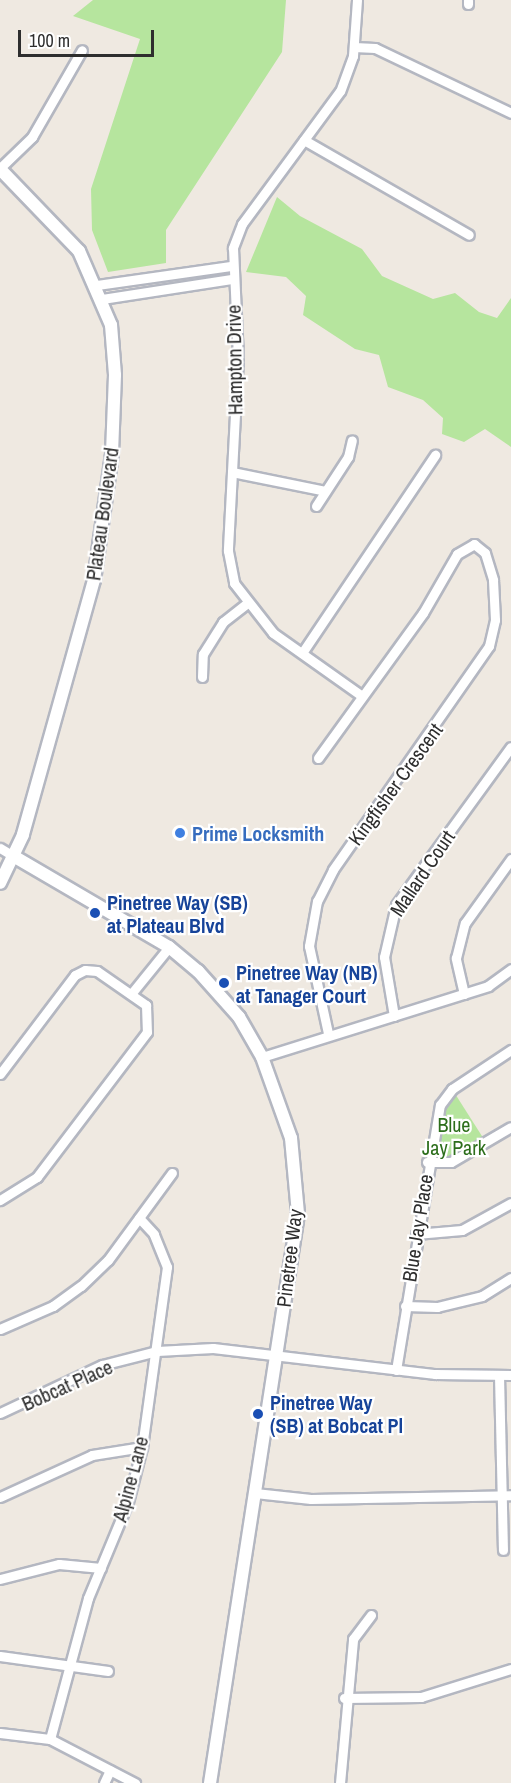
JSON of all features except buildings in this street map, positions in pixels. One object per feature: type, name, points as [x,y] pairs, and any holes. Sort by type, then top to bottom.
[{"type":"street","name":"Hampton Drive","points":[[357,0],[354,47],[340,91],[242,224],[231,266],[238,357],[228,551],[234,583],[246,604],[302,653],[362,696]]},
{"type":"street","points":[[354,47],[375,48],[511,113]]},
{"type":"street","points":[[0,169],[32,137],[82,50]]},
{"type":"street","points":[[304,140],[469,236]]},
{"type":"street","name":"Plateau Boulevard","points":[[0,169],[62,228],[97,285],[111,325],[115,375],[112,454],[94,580],[15,857],[0,883]]},
{"type":"street","points":[[97,285],[231,266]]},
{"type":"street","points":[[102,299],[231,279]]},
{"type":"street","points":[[316,506],[348,457],[352,440]]},
{"type":"street","points":[[302,653],[435,455]]},
{"type":"street","points":[[232,472],[325,491]]},
{"type":"street","name":"Kingfisher Crescent","points":[[328,1033],[309,946],[317,901],[333,870],[489,646],[495,620],[493,580],[485,553],[474,544],[457,554],[423,613],[362,696]]},
{"type":"street","points":[[202,677],[208,646],[223,622],[246,604]]},
{"type":"street","points":[[318,758],[362,696]]},
{"type":"street","name":"Mallard Court","points":[[394,1016],[384,957],[396,905],[511,747]]},
{"type":"street","points":[[0,848],[15,857]]},
{"type":"street","name":"Pinetree Way","points":[[15,857],[169,947],[239,1017],[262,1058],[291,1138],[298,1214],[210,1783]]},
{"type":"street","points":[[464,994],[456,958],[465,923],[511,859]]},
{"type":"street","points":[[131,994],[169,947]]},
{"type":"street","points":[[262,1058],[328,1033],[394,1016],[489,986],[511,969]]},
{"type":"street","points":[[0,1074],[75,975],[97,971],[146,1005],[147,1032],[38,1178],[0,1200]]},
{"type":"street","name":"Blue Jay Place","points":[[396,1370],[427,1162],[440,1105],[452,1089],[511,1050]]},
{"type":"street","points":[[427,1162],[451,1162],[511,1128]]},
{"type":"street","points":[[0,1329],[52,1306],[81,1286],[139,1218],[172,1173]]},
{"type":"street","points":[[416,1234],[462,1230],[511,1203]]},
{"type":"street","name":"Alpine Lane","points":[[50,1739],[100,1568],[129,1502],[141,1447],[157,1351],[167,1267],[154,1234],[139,1218]]},
{"type":"street","points":[[405,1306],[436,1307],[482,1296],[511,1278]]},
{"type":"street","name":"Bobcat Place","points":[[0,1413],[102,1365],[157,1351],[213,1348],[396,1370],[511,1375]]},
{"type":"street","points":[[499,1375],[503,1550]]},
{"type":"street","points":[[0,1497],[92,1455],[141,1447]]},
{"type":"street","points":[[255,1493],[311,1499],[511,1496]]},
{"type":"street","points":[[0,1579],[59,1564],[100,1568]]},
{"type":"street","points":[[340,1783],[344,1698],[353,1639],[372,1616]]},
{"type":"street","points":[[0,1656],[71,1662],[108,1671]]},
{"type":"street","points":[[344,1698],[421,1697],[511,1669]]},
{"type":"street","points":[[0,1733],[50,1739],[135,1783]]},
{"type":"street","points":[[104,1783],[110,1770]]},
{"type":"green space","points":[[93,0],[286,0],[282,52],[166,230],[166,263],[108,272],[92,230],[91,189],[140,39],[73,16]]},
{"type":"green space","points":[[277,197],[300,216],[362,249],[382,276],[433,299],[455,293],[479,312],[497,318],[511,298],[511,447],[485,429],[464,442],[442,434],[443,418],[423,400],[388,387],[379,355],[355,349],[303,315],[306,296],[286,277],[246,272]]},
{"type":"green space","name":"Blue Jay Park","points":[[452,1089],[487,1144],[451,1162],[427,1162],[432,1127]]},
{"type":"place","name":"Prime Locksmith","points":[[180,833]]},
{"type":"place","name":"Pinetree Way (SB) at Plateau Blvd","points":[[95,913]]},
{"type":"place","name":"Pinetree Way (NB) at Tanager Court","points":[[224,983]]},
{"type":"place","name":"Pinetree Way (SB) at Bobcat Pl","points":[[258,1414]]}]
